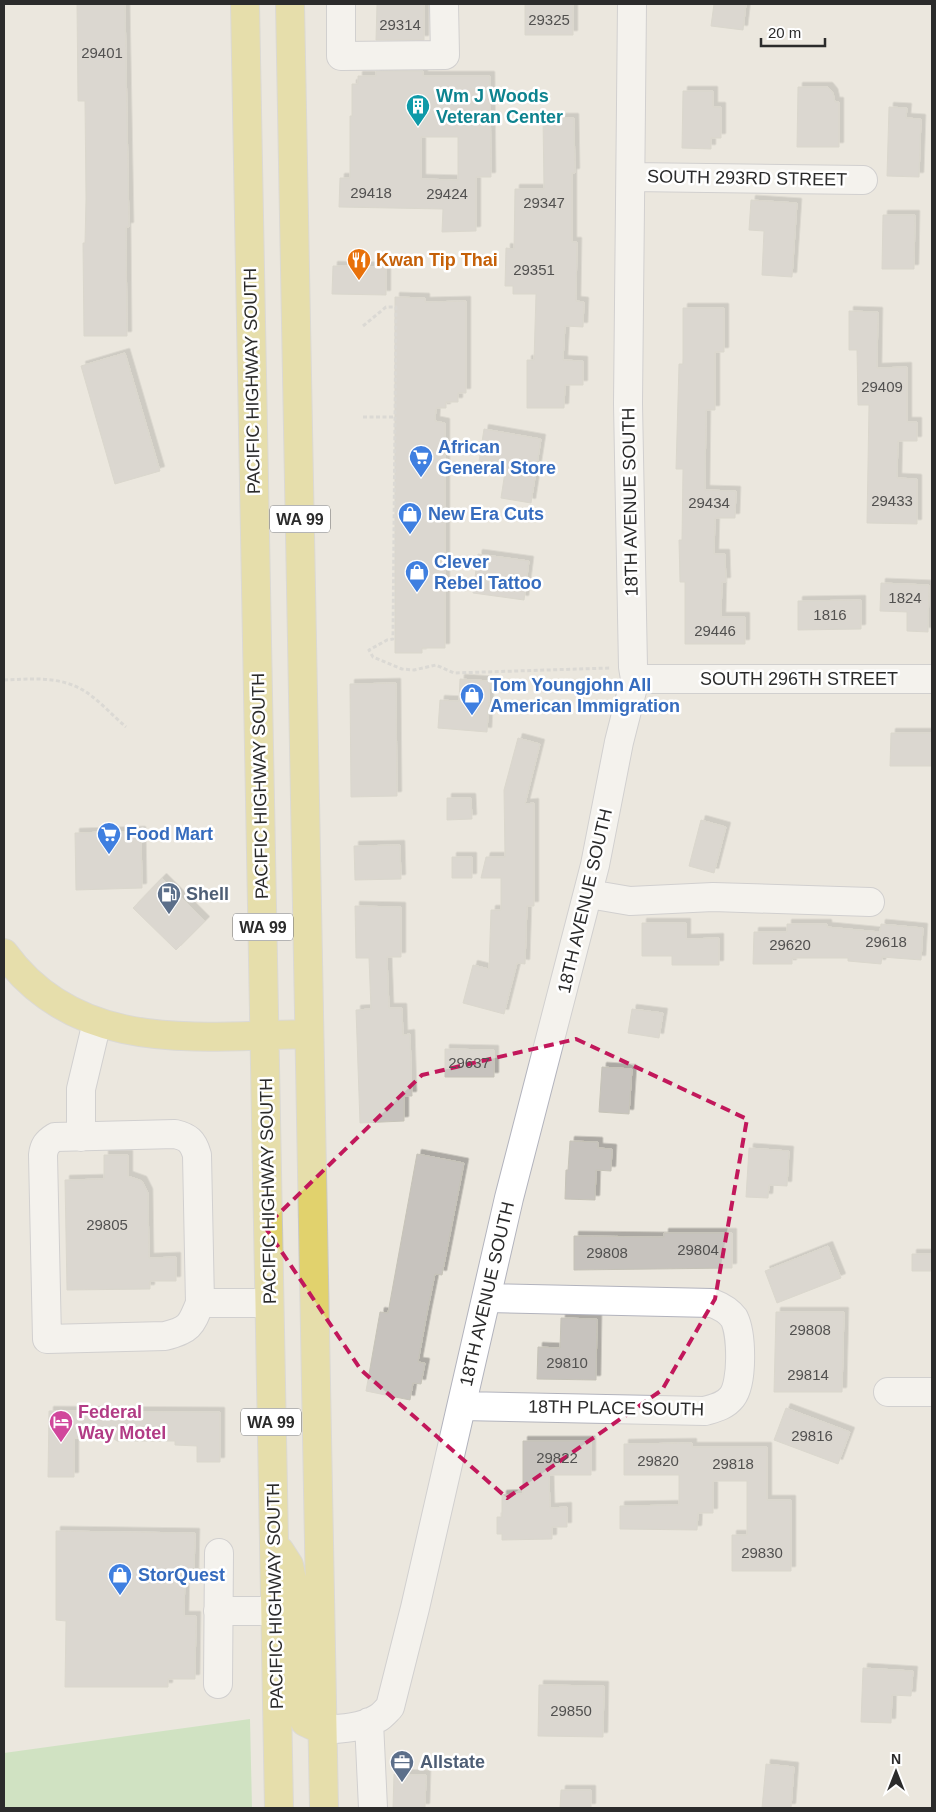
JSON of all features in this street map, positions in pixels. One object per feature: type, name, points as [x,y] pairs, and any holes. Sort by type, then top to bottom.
[{"type":"main road","name":"PACIFIC HIGHWAY SOUTH","points":[[245,4],[279,1808]]},
{"type":"main road","points":[[281,4],[291,55]]},
{"type":"main road","name":"WA 99","points":[[290,4],[324,1808]]},
{"type":"main road","points":[[4,953],[17,972],[43,994],[69,1010],[97,1022],[126,1031],[158,1035],[213,1036],[309,1034]]},
{"type":"main road","points":[[274,1541],[289,1565],[296,1600],[300,1708],[305,1722],[322,1730]]},
{"type":"street","points":[[341,4],[341,56],[445,55],[444,4]]},
{"type":"street","name":"18TH AVENUE SOUTH","points":[[322,1730],[350,1728],[369,1722],[378,1718],[390,1707],[510,1198],[588,894],[634,673],[628,404],[632,177],[632,4]]},
{"type":"street","name":"SOUTH 293RD STREET","points":[[632,177],[863,180]]},
{"type":"street","name":"SOUTH 296TH STREET","points":[[634,673],[932,679]]},
{"type":"street","points":[[588,894],[630,901],[714,897],[870,902]]},
{"type":"street","points":[[81,1137],[81,1089],[97,1022]]},
{"type":"street","points":[[174,1134],[186,1137],[194,1144],[197,1155],[200,1303],[193,1320],[182,1332],[165,1336],[47,1339],[44,1146],[49,1141],[55,1137],[174,1134]]},
{"type":"street","name":"18TH PLACE SOUTH","points":[[462,1406],[705,1411],[721,1406],[732,1397],[738,1384],[738,1327],[733,1316],[721,1306],[712,1303],[487,1298]]},
{"type":"street","points":[[200,1303],[269,1303]]},
{"type":"street","points":[[888,1392],[932,1392]]},
{"type":"street","points":[[218,1684],[219,1553]]},
{"type":"street","points":[[218,1611],[274,1611]]},
{"type":"street","points":[[369,1722],[373,1808]]},
{"type":"path","points":[[363,326],[386,307],[396,307],[393,639],[387,640],[369,650],[372,657],[402,669],[414,670],[436,665],[454,673],[634,673]]},
{"type":"path","points":[[363,417],[395,417]]},
{"type":"path","points":[[4,680],[52,680],[68,683],[83,690],[126,727]]},
{"type":"highlighted area","points":[[576,1039],[747,1119],[715,1299],[662,1390],[507,1498],[361,1370],[265,1227],[422,1075]]},
{"type":"green space","points":[[250,1719],[252,1808],[4,1808],[4,1753]]},
{"type":"building","points":[[77,4],[125,4],[129,227],[126,227],[127,336],[84,336],[85,101],[78,101]]},
{"type":"building","points":[[377,4],[424,4],[424,40],[376,40]]},
{"type":"building","points":[[525,4],[573,4],[573,35],[525,35]]},
{"type":"building","points":[[714,4],[746,4],[743,30],[711,26]]},
{"type":"building","name":"Wm J Woods Veteran Center","points":[[376,71],[423,71],[423,76],[490,76],[491,177],[476,177],[476,231],[442,232],[443,209],[339,207],[340,178],[350,178],[352,84],[358,84],[358,76],[376,76]],"holes":[[[421,137],[458,137],[458,180],[421,179]]]},
{"type":"building","points":[[798,87],[828,87],[833,93],[835,102],[839,102],[839,147],[797,147]]},
{"type":"building","points":[[683,91],[713,91],[713,107],[721,107],[721,138],[711,138],[711,149],[682,148]]},
{"type":"building","points":[[889,107],[907,108],[906,118],[921,119],[919,177],[887,176]]},
{"type":"building","points":[[543,118],[574,118],[575,173],[572,173],[572,242],[577,242],[576,301],[584,302],[583,327],[565,326],[563,360],[583,361],[583,385],[565,385],[564,408],[527,408],[527,360],[534,360],[536,294],[513,294],[513,286],[505,286],[506,248],[514,249],[515,189],[544,189]]},
{"type":"building","points":[[751,200],[797,203],[792,277],[762,275],[764,231],[749,230]]},
{"type":"building","points":[[883,215],[915,215],[914,269],[882,269]]},
{"type":"building","name":"Kwan Tip Thai","points":[[333,266],[386,267],[386,295],[332,294]]},
{"type":"building","points":[[395,297],[425,298],[425,302],[466,301],[466,393],[458,393],[458,402],[446,402],[446,408],[436,408],[435,421],[445,423],[445,648],[422,648],[422,653],[395,653]]},
{"type":"building","points":[[683,308],[724,308],[724,352],[715,352],[715,410],[706,410],[705,490],[736,491],[735,518],[715,518],[714,554],[725,554],[726,582],[722,582],[721,617],[745,617],[745,644],[685,644],[685,582],[680,582],[679,540],[682,540],[683,469],[676,469],[679,364],[683,364]]},
{"type":"building","points":[[849,311],[878,312],[877,368],[907,367],[907,422],[917,422],[917,441],[898,441],[897,478],[917,479],[917,524],[867,523],[869,405],[858,405],[857,350],[849,350]]},
{"type":"building","points":[[125,353],[160,471],[115,484],[81,366]]},
{"type":"building","points":[[484,429],[541,439],[531,503],[501,498],[505,472],[478,468]]},
{"type":"building","points":[[478,554],[529,561],[524,600],[473,593]]},
{"type":"building","points":[[881,583],[929,585],[928,632],[907,631],[907,612],[880,611]]},
{"type":"building","points":[[861,600],[861,629],[798,630],[798,601]]},
{"type":"building","points":[[460,679],[490,681],[487,732],[438,728],[440,700],[459,701]]},
{"type":"building","points":[[396,683],[397,796],[351,797],[350,684]]},
{"type":"building","points":[[891,733],[932,733],[932,766],[890,766]]},
{"type":"building","points":[[518,738],[540,744],[525,804],[534,803],[534,906],[527,906],[525,964],[517,963],[504,1014],[463,1003],[473,965],[489,969],[491,910],[501,910],[501,878],[481,878],[486,857],[505,857],[504,790]]},
{"type":"building","points":[[447,798],[471,798],[472,819],[447,820]]},
{"type":"building","points":[[701,820],[726,827],[714,873],[689,866]]},
{"type":"building","name":"Food Mart","points":[[141,831],[142,888],[76,890],[75,833]]},
{"type":"building","points":[[400,845],[401,879],[355,880],[354,846]]},
{"type":"building","points":[[452,857],[472,857],[472,878],[452,878]]},
{"type":"building","name":"Shell","points":[[162,878],[205,921],[176,950],[133,908]]},
{"type":"building","points":[[355,906],[401,907],[401,957],[387,957],[389,1008],[402,1008],[403,1035],[410,1034],[412,1096],[404,1096],[404,1121],[360,1123],[356,1010],[371,1009],[369,958],[356,958]]},
{"type":"building","points":[[642,923],[686,923],[686,939],[719,938],[719,965],[672,965],[672,956],[642,956]]},
{"type":"building","points":[[787,924],[827,924],[827,927],[880,932],[881,924],[923,928],[921,960],[882,957],[881,964],[848,961],[848,958],[792,958],[792,964],[753,964],[754,932],[787,932]]},
{"type":"building","points":[[632,1009],[663,1013],[659,1038],[628,1033]]},
{"type":"building","points":[[445,1049],[494,1050],[494,1077],[445,1077]]},
{"type":"building","points":[[602,1067],[632,1069],[629,1114],[599,1112]]},
{"type":"building","points":[[570,1141],[598,1142],[598,1148],[612,1149],[611,1171],[596,1170],[595,1200],[565,1199]]},
{"type":"building","points":[[749,1148],[789,1151],[787,1186],[769,1185],[768,1198],[746,1197]]},
{"type":"building","points":[[417,1154],[464,1163],[442,1275],[435,1274],[427,1313],[418,1362],[425,1363],[421,1384],[413,1383],[410,1400],[366,1391],[380,1312],[388,1313]]},
{"type":"building","points":[[104,1155],[128,1155],[128,1176],[142,1181],[148,1193],[149,1258],[176,1257],[176,1281],[150,1281],[150,1289],[67,1290],[65,1180],[104,1179]]},
{"type":"building","points":[[664,1233],[732,1233],[732,1268],[574,1270],[574,1236],[664,1237]]},
{"type":"building","points":[[828,1246],[841,1278],[777,1303],[765,1271]]},
{"type":"building","points":[[912,1254],[932,1254],[932,1271],[912,1271]]},
{"type":"building","points":[[776,1312],[844,1312],[842,1392],[774,1392]]},
{"type":"building","points":[[561,1318],[597,1319],[596,1380],[537,1379],[538,1347],[560,1348]]},
{"type":"building","points":[[786,1408],[850,1432],[838,1464],[774,1440]]},
{"type":"building","name":"Federal Way Motel","points":[[49,1411],[220,1412],[220,1462],[197,1462],[197,1446],[175,1445],[175,1441],[117,1441],[113,1438],[74,1438],[74,1477],[48,1477]]},
{"type":"building","points":[[523,1441],[591,1441],[591,1475],[549,1475],[550,1508],[567,1507],[567,1527],[552,1527],[552,1539],[502,1540],[502,1534],[497,1534],[497,1517],[502,1517],[502,1495],[523,1494]]},
{"type":"building","points":[[692,1443],[692,1447],[767,1447],[767,1500],[791,1500],[791,1571],[732,1571],[732,1535],[747,1535],[747,1481],[713,1481],[713,1513],[698,1513],[697,1530],[620,1529],[620,1506],[679,1505],[679,1475],[624,1475],[624,1444]]},
{"type":"building","name":"StorQuest","points":[[56,1531],[195,1533],[194,1575],[185,1575],[184,1616],[196,1616],[195,1679],[168,1679],[168,1687],[65,1687],[66,1621],[56,1620]]},
{"type":"building","points":[[863,1668],[913,1671],[911,1696],[892,1695],[891,1723],[861,1722]]},
{"type":"building","points":[[539,1685],[604,1686],[603,1737],[538,1736]]},
{"type":"building","points":[[766,1764],[794,1767],[791,1808],[762,1808]]},
{"type":"building","points":[[394,1774],[426,1775],[425,1808],[393,1808]]},
{"type":"building","points":[[561,1790],[591,1790],[591,1808],[560,1808]]},
{"type":"place","name":"Wm J Woods Veteran Center","points":[[418,127]]},
{"type":"place","name":"Kwan Tip Thai","points":[[359,281]]},
{"type":"place","name":"African General Store","points":[[421,478]]},
{"type":"place","name":"New Era Cuts","points":[[410,535]]},
{"type":"place","name":"Clever Rebel Tattoo","points":[[417,593]]},
{"type":"place","name":"Tom Youngjohn All American Immigration","points":[[472,716]]},
{"type":"place","name":"Food Mart","points":[[109,855]]},
{"type":"place","name":"Shell","points":[[169,915]]},
{"type":"place","name":"Federal Way Motel","points":[[61,1443]]},
{"type":"place","name":"StorQuest","points":[[120,1596]]},
{"type":"place","name":"Allstate","points":[[402,1783]]}]
